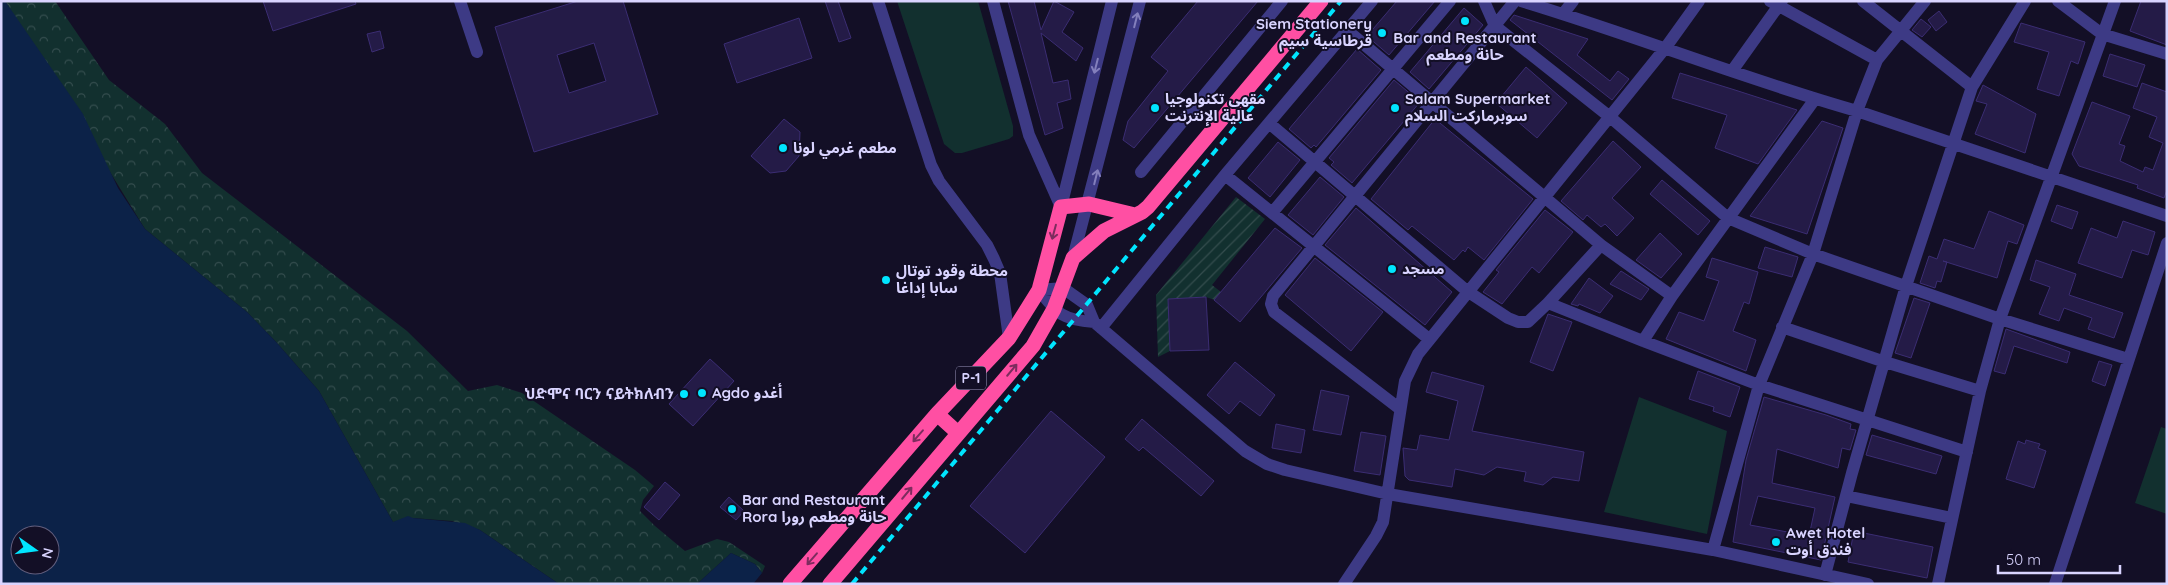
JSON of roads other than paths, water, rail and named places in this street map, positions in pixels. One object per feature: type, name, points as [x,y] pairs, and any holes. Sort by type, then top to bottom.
[{"type":"highway","points":[[1073,258],[1104,231],[1148,207],[1321,1]]},
{"type":"highway","points":[[1061,207],[1089,204],[1135,215]]},
{"type":"highway","name":"P-1","points":[[790,584],[937,414],[1009,338],[1039,290],[1061,207]]},
{"type":"highway","name":"P-1","points":[[830,584],[1033,346],[1054,309],[1073,258]]},
{"type":"highway","points":[[937,414],[958,433]]},
{"type":"street","points":[[460,1],[477,52]]},
{"type":"street","points":[[878,1],[931,165],[939,181],[987,245],[1000,273],[1009,338]]},
{"type":"street","points":[[993,1],[1030,135],[1061,207]]},
{"type":"street","points":[[1061,207],[1112,1]]},
{"type":"street","points":[[1073,258],[1089,204],[1140,1]]},
{"type":"street","points":[[1141,172],[1282,1]]},
{"type":"street","points":[[1097,325],[1372,1]]},
{"type":"street","points":[[1272,213],[1450,1]]},
{"type":"street","points":[[1484,1],[1495,26],[1610,118],[1728,218],[1813,254],[2000,319],[2128,359]]},
{"type":"street","points":[[1400,409],[1274,312],[1271,304],[1273,296],[1515,1]]},
{"type":"street","points":[[1521,1],[1666,47],[1815,99],[1858,111],[2167,216]]},
{"type":"street","points":[[1563,14],[1573,1]]},
{"type":"street","points":[[1344,584],[1376,536],[1383,522],[1400,409],[1405,382],[1411,366],[1429,339],[1467,291],[1610,118],[1666,47],[1699,1]]},
{"type":"street","points":[[1863,1],[1972,87]]},
{"type":"street","points":[[1713,550],[1759,385],[1813,254],[1858,111],[1877,60],[1925,1]]},
{"type":"street","points":[[1825,575],[1906,286],[1972,87],[2025,1]]},
{"type":"street","points":[[2058,1],[2102,34],[2167,54]]},
{"type":"street","points":[[1938,584],[1980,391],[2000,319],[2115,1]]},
{"type":"street","points":[[1732,70],[1776,3],[1877,60]]},
{"type":"street","points":[[1347,30],[1601,245],[1672,296]]},
{"type":"street","points":[[1643,342],[1672,296],[1815,99]]},
{"type":"street","points":[[1269,123],[1467,291],[1508,318],[1518,322],[1528,322],[1601,245]]},
{"type":"street","points":[[1225,175],[1429,339]]},
{"type":"street","points":[[2056,584],[2167,243]]},
{"type":"street","points":[[1039,290],[1063,288],[1088,305],[1097,325],[1246,451],[1267,464],[1284,470],[1388,494],[1713,550],[1868,584]]},
{"type":"street","points":[[1039,290],[1054,309],[1074,321],[1097,325]]},
{"type":"street","points":[[1548,303],[1643,342],[1759,385],[1967,452]]},
{"type":"street","points":[[1782,327],[1885,362],[1980,391]]},
{"type":"street","points":[[1846,496],[1952,518]]},
{"type":"water","points":[[1,1],[5,1],[83,114],[118,188],[145,229],[247,312],[319,391],[393,522],[408,516],[465,523],[480,530],[559,584],[1,584]]},
{"type":"water","points":[[731,553],[755,564],[762,573],[753,584],[697,584]]},
{"type":"railway","points":[[852,584],[1341,1]]},
{"type":"place","name":"Bar and Restaurant حانة ومطعم","points":[[1465,21]]},
{"type":"place","name":"Siem Stationery قرطاسية سيم","points":[[1382,33]]},
{"type":"place","name":"مقهى تكنولوجيا عالية الإنترنت","points":[[1155,108]]},
{"type":"place","name":"Salam Supermarket سوبرماركت السلام","points":[[1395,108]]},
{"type":"place","name":"مطعم غرمي لونا","points":[[783,148]]},
{"type":"place","name":"مسجد","points":[[1392,269]]},
{"type":"place","name":"محطة وقود توتال سابا إداغا","points":[[886,280]]},
{"type":"place","name":"Agdo أغدو","points":[[702,393]]},
{"type":"place","name":"ህድሞና ባርን ናይትክለብን","points":[[684,394]]},
{"type":"place","name":"Bar and Restaurant Rora حانة ومطعم رورا","points":[[732,509]]},
{"type":"place","name":"Awet Hotel فندق أوت","points":[[1776,542]]}]
